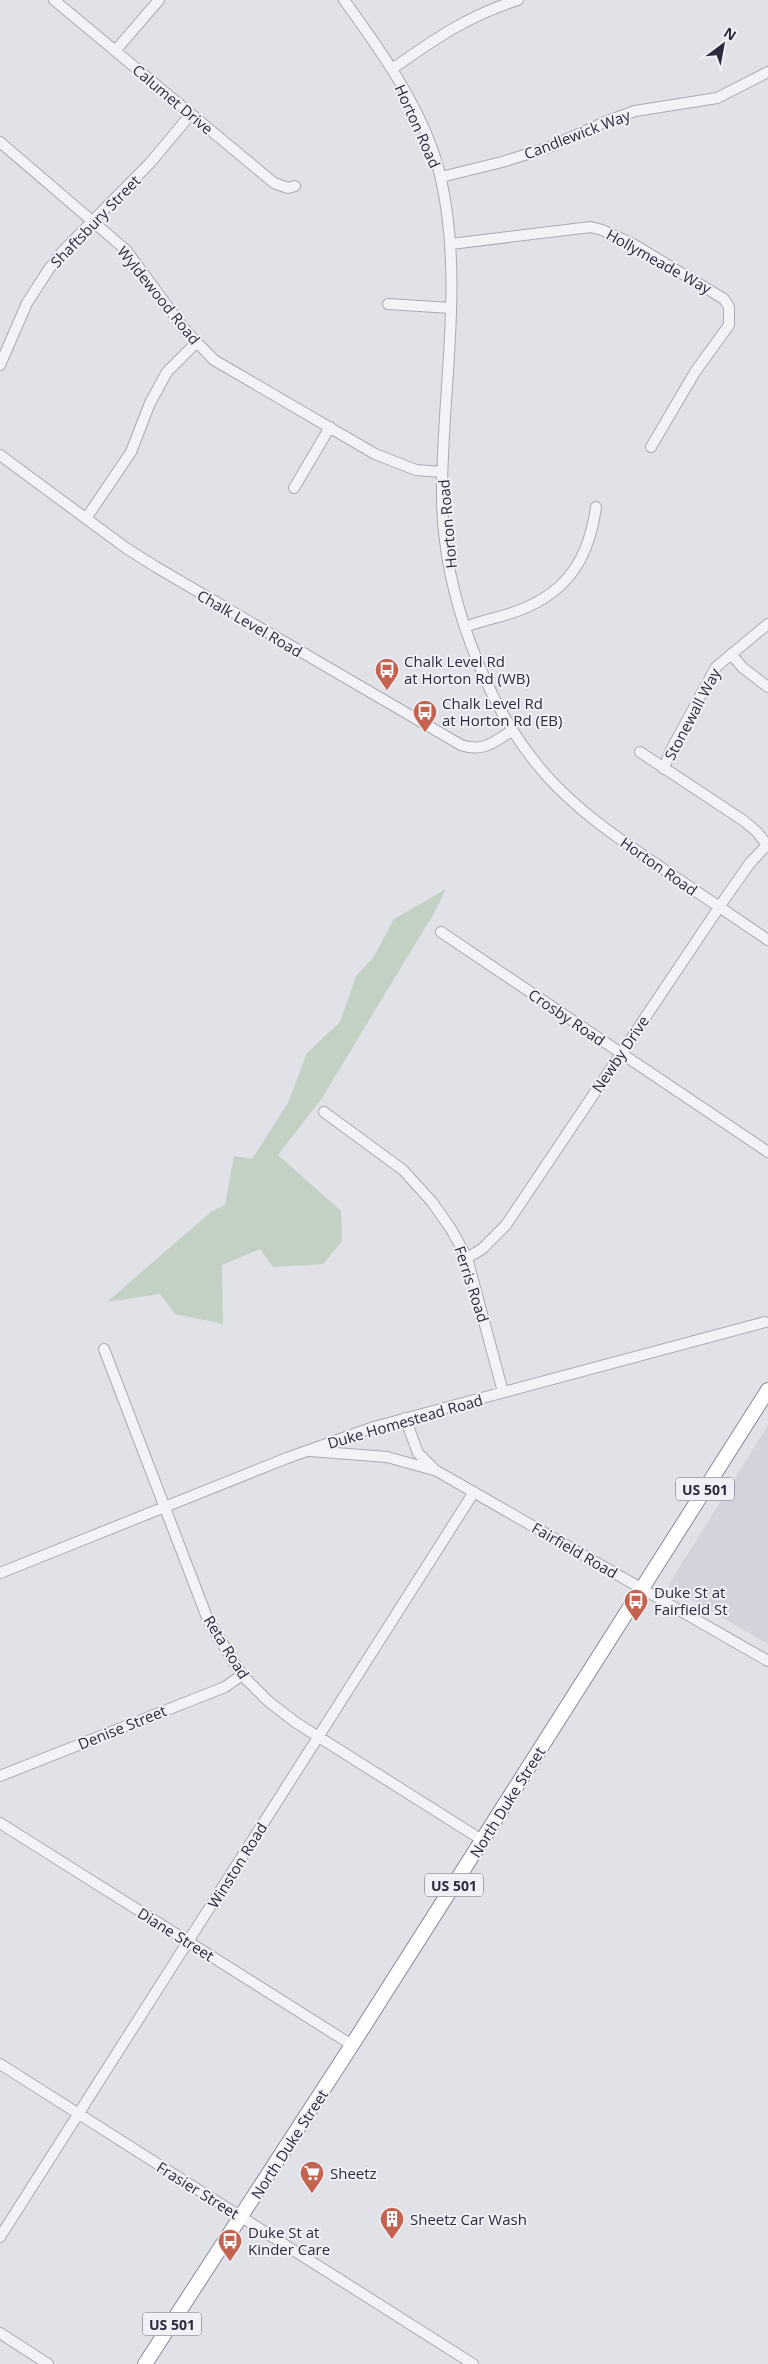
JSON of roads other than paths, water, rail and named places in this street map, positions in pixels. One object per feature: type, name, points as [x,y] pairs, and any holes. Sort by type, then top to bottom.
[{"type":"highway","name":"North Duke Street","points":[[145,2364],[242,2217],[768,1390]]},
{"type":"street","name":"Calumet Drive","points":[[54,0],[274,183],[288,188],[295,186]]},
{"type":"street","points":[[115,51],[159,0]]},
{"type":"street","name":"Horton Road","points":[[344,0],[392,69],[423,129],[441,177],[451,244],[451,308],[442,472],[443,520],[454,594],[487,681],[513,730],[544,774],[582,810],[605,829],[768,940]]},
{"type":"street","points":[[392,69],[442,34],[472,18],[518,0]]},
{"type":"street","name":"Candlewick Way","points":[[441,177],[502,162],[547,148],[635,111],[717,98],[768,72]]},
{"type":"street","name":"Shaftsbury Street","points":[[0,365],[37,286],[64,250],[150,164],[192,114]]},
{"type":"street","name":"Wyldewood Road","points":[[0,142],[93,220],[135,262],[196,343],[214,360],[375,454],[416,470],[442,472]]},
{"type":"street","name":"Hollymeade Way","points":[[451,244],[591,227],[633,244],[724,298],[729,307],[729,325],[695,372],[651,447]]},
{"type":"street","points":[[388,304],[409,307],[451,308]]},
{"type":"street","points":[[86,518],[131,452],[150,403],[167,372],[196,343]]},
{"type":"street","points":[[294,488],[330,428]]},
{"type":"street","name":"Chalk Level Road","points":[[0,455],[126,548],[156,567],[461,745],[476,749],[513,730]]},
{"type":"street","points":[[465,627],[519,610],[544,599],[559,588],[580,561],[587,547],[596,507]]},
{"type":"street","name":"Stonewall Way","points":[[664,769],[670,752],[716,667],[768,624]]},
{"type":"street","points":[[731,654],[743,668],[768,687]]},
{"type":"street","points":[[640,752],[744,821],[767,844]]},
{"type":"street","name":"Newby Drive","points":[[466,1258],[482,1249],[506,1225],[719,907],[750,863],[767,844]]},
{"type":"street","name":"Crosby Road","points":[[441,932],[768,1152]]},
{"type":"street","name":"Ferris Road","points":[[324,1112],[404,1170],[432,1202],[451,1229],[466,1258],[503,1392]]},
{"type":"street","name":"Duke Homestead Road","points":[[0,1573],[307,1451],[405,1418],[765,1322]]},
{"type":"street","name":"Reta Road","points":[[104,1349],[208,1620],[242,1675],[268,1701],[318,1736],[482,1840]]},
{"type":"street","name":"Fairfield Road","points":[[405,1418],[418,1453],[435,1470],[643,1588],[768,1662]]},
{"type":"street","points":[[307,1451],[387,1456],[435,1470]]},
{"type":"street","name":"Winston Road","points":[[0,2237],[474,1492]]},
{"type":"street","name":"Denise Street","points":[[0,1776],[225,1687],[242,1675]]},
{"type":"street","name":"Diane Street","points":[[0,1823],[352,2045]]},
{"type":"street","name":"Frasier Street","points":[[0,2064],[473,2364]]},
{"type":"street","points":[[0,2333],[48,2364]]},
{"type":"place","name":"Chalk Level Rd at Horton Rd (WB)","points":[[387,691]]},
{"type":"place","name":"Chalk Level Rd at Horton Rd (EB)","points":[[425,733]]},
{"type":"place","name":"Duke St at Fairfield St","points":[[636,1622]]},
{"type":"place","name":"Sheetz","points":[[312,2194]]},
{"type":"place","name":"Sheetz Car Wash","points":[[392,2240]]},
{"type":"place","name":"Duke St at Kinder Care","points":[[230,2262]]}]
